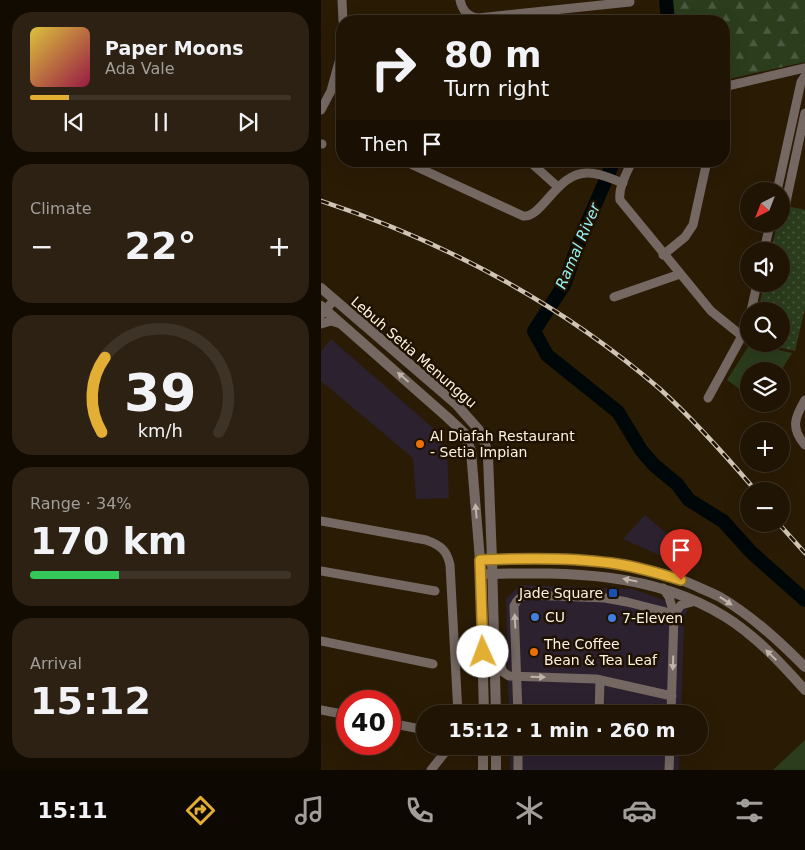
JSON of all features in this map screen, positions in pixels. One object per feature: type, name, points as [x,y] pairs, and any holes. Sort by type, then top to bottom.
[{"type":"street","points":[[342,0],[343,15]]},
{"type":"street","points":[[460,0],[462,8],[469,15]]},
{"type":"street","points":[[500,15],[587,3],[630,2]]},
{"type":"street","points":[[730,87],[805,68]]},
{"type":"street","points":[[321,110],[331,92],[336,73]]},
{"type":"street","points":[[779,182],[801,82],[805,76]]},
{"type":"street","points":[[790,187],[805,113]]},
{"type":"street","points":[[417,167],[523,216],[534,214],[558,187],[577,175],[597,174],[623,183]]},
{"type":"street","points":[[536,167],[558,187]]},
{"type":"street","points":[[630,167],[619,195],[620,200],[711,311],[740,334]]},
{"type":"street","points":[[663,254],[685,237],[693,225],[706,167]]},
{"type":"street","points":[[614,297],[679,274]]},
{"type":"street","name":"Lebuh Setia Menunggu","points":[[321,288],[456,404],[479,430],[488,456],[493,574]]},
{"type":"street","points":[[323,311],[334,300]]},
{"type":"street","name":"Lebuh Setia Menunggu","points":[[323,311],[341,324],[463,433],[471,451],[481,574]]},
{"type":"street","points":[[321,324],[331,321],[341,324]]},
{"type":"street","points":[[708,398],[740,340]]},
{"type":"street","points":[[805,400],[795,421],[797,432],[805,444]]},
{"type":"street","points":[[321,521],[426,540],[437,543],[445,549],[450,565],[458,705]]},
{"type":"street","points":[[480,560],[535,559],[610,562],[645,569],[681,580],[719,596],[755,621],[805,668]]},
{"type":"street","points":[[321,571],[435,591]]},
{"type":"street","points":[[484,705],[481,574],[586,574],[617,578],[663,588],[696,601],[725,616],[767,650],[805,690]]},
{"type":"street","points":[[493,574],[496,705]]},
{"type":"street","points":[[663,588],[669,597],[675,614],[672,705]]},
{"type":"street","points":[[518,705],[514,606],[517,600],[527,595],[605,598],[675,614]]},
{"type":"street","points":[[675,614],[681,604],[696,601]]},
{"type":"street","points":[[321,641],[433,664]]},
{"type":"street","points":[[494,643],[503,672],[509,676],[600,680],[672,696]]},
{"type":"street","points":[[599,705],[600,680]]},
{"type":"street","points":[[321,710],[336,713]]},
{"type":"street","points":[[401,726],[416,728]]},
{"type":"street","points":[[431,770],[444,755]]},
{"type":"street","points":[[483,755],[483,770]]},
{"type":"street","points":[[496,755],[496,770]]},
{"type":"street","points":[[518,755],[518,770]]},
{"type":"street","points":[[669,770],[670,755]]},
{"type":"shaded area","points":[[331,339],[441,435],[447,452],[449,498],[416,499],[413,458],[321,381],[321,351]]},
{"type":"shaded area","points":[[645,515],[678,543],[666,558],[623,539]]},
{"type":"shaded area","name":"Jade Square","points":[[520,585],[633,589],[688,609],[681,624],[684,628],[681,705],[509,705],[506,599]]},
{"type":"shaded area","points":[[510,755],[680,755],[679,770],[510,770]]},
{"type":"green space","points":[[672,0],[805,0],[805,62],[730,79],[730,15],[673,15]]},
{"type":"green space","points":[[790,207],[805,210],[805,308],[795,351],[790,350],[790,302],[760,302],[762,292],[790,292],[790,242],[773,242],[775,232],[790,232]]},
{"type":"green space","points":[[745,352],[792,353],[786,362],[740,362],[740,389],[727,380]]},
{"type":"green space","points":[[805,740],[805,770],[773,770]]},
{"type":"waterway","name":"Ramal River","points":[[666,0],[667,15]]},
{"type":"waterway","name":"Ramal River","points":[[611,167],[581,237],[564,285],[534,331],[547,355],[618,412],[641,450],[654,465],[677,484],[689,500],[723,521],[751,552],[805,600]]},
{"type":"railway","points":[[321,201],[367,217],[456,256],[499,278],[582,329],[660,389],[685,413],[748,482]]},
{"type":"railway","points":[[786,532],[805,553]]},
{"type":"place","name":"Al Diafah Restaurant - Setia Impian","points":[[420,444]]},
{"type":"place","name":"Jade Square","points":[[613,593]]},
{"type":"place","name":"CU","points":[[535,617]]},
{"type":"place","name":"7-Eleven","points":[[612,618]]},
{"type":"place","name":"The Coffee Bean & Tea Leaf","points":[[534,652]]},
{"type":"route","points":[[483,652],[480,560],[535,559],[610,562],[645,569],[681,580]]}]
